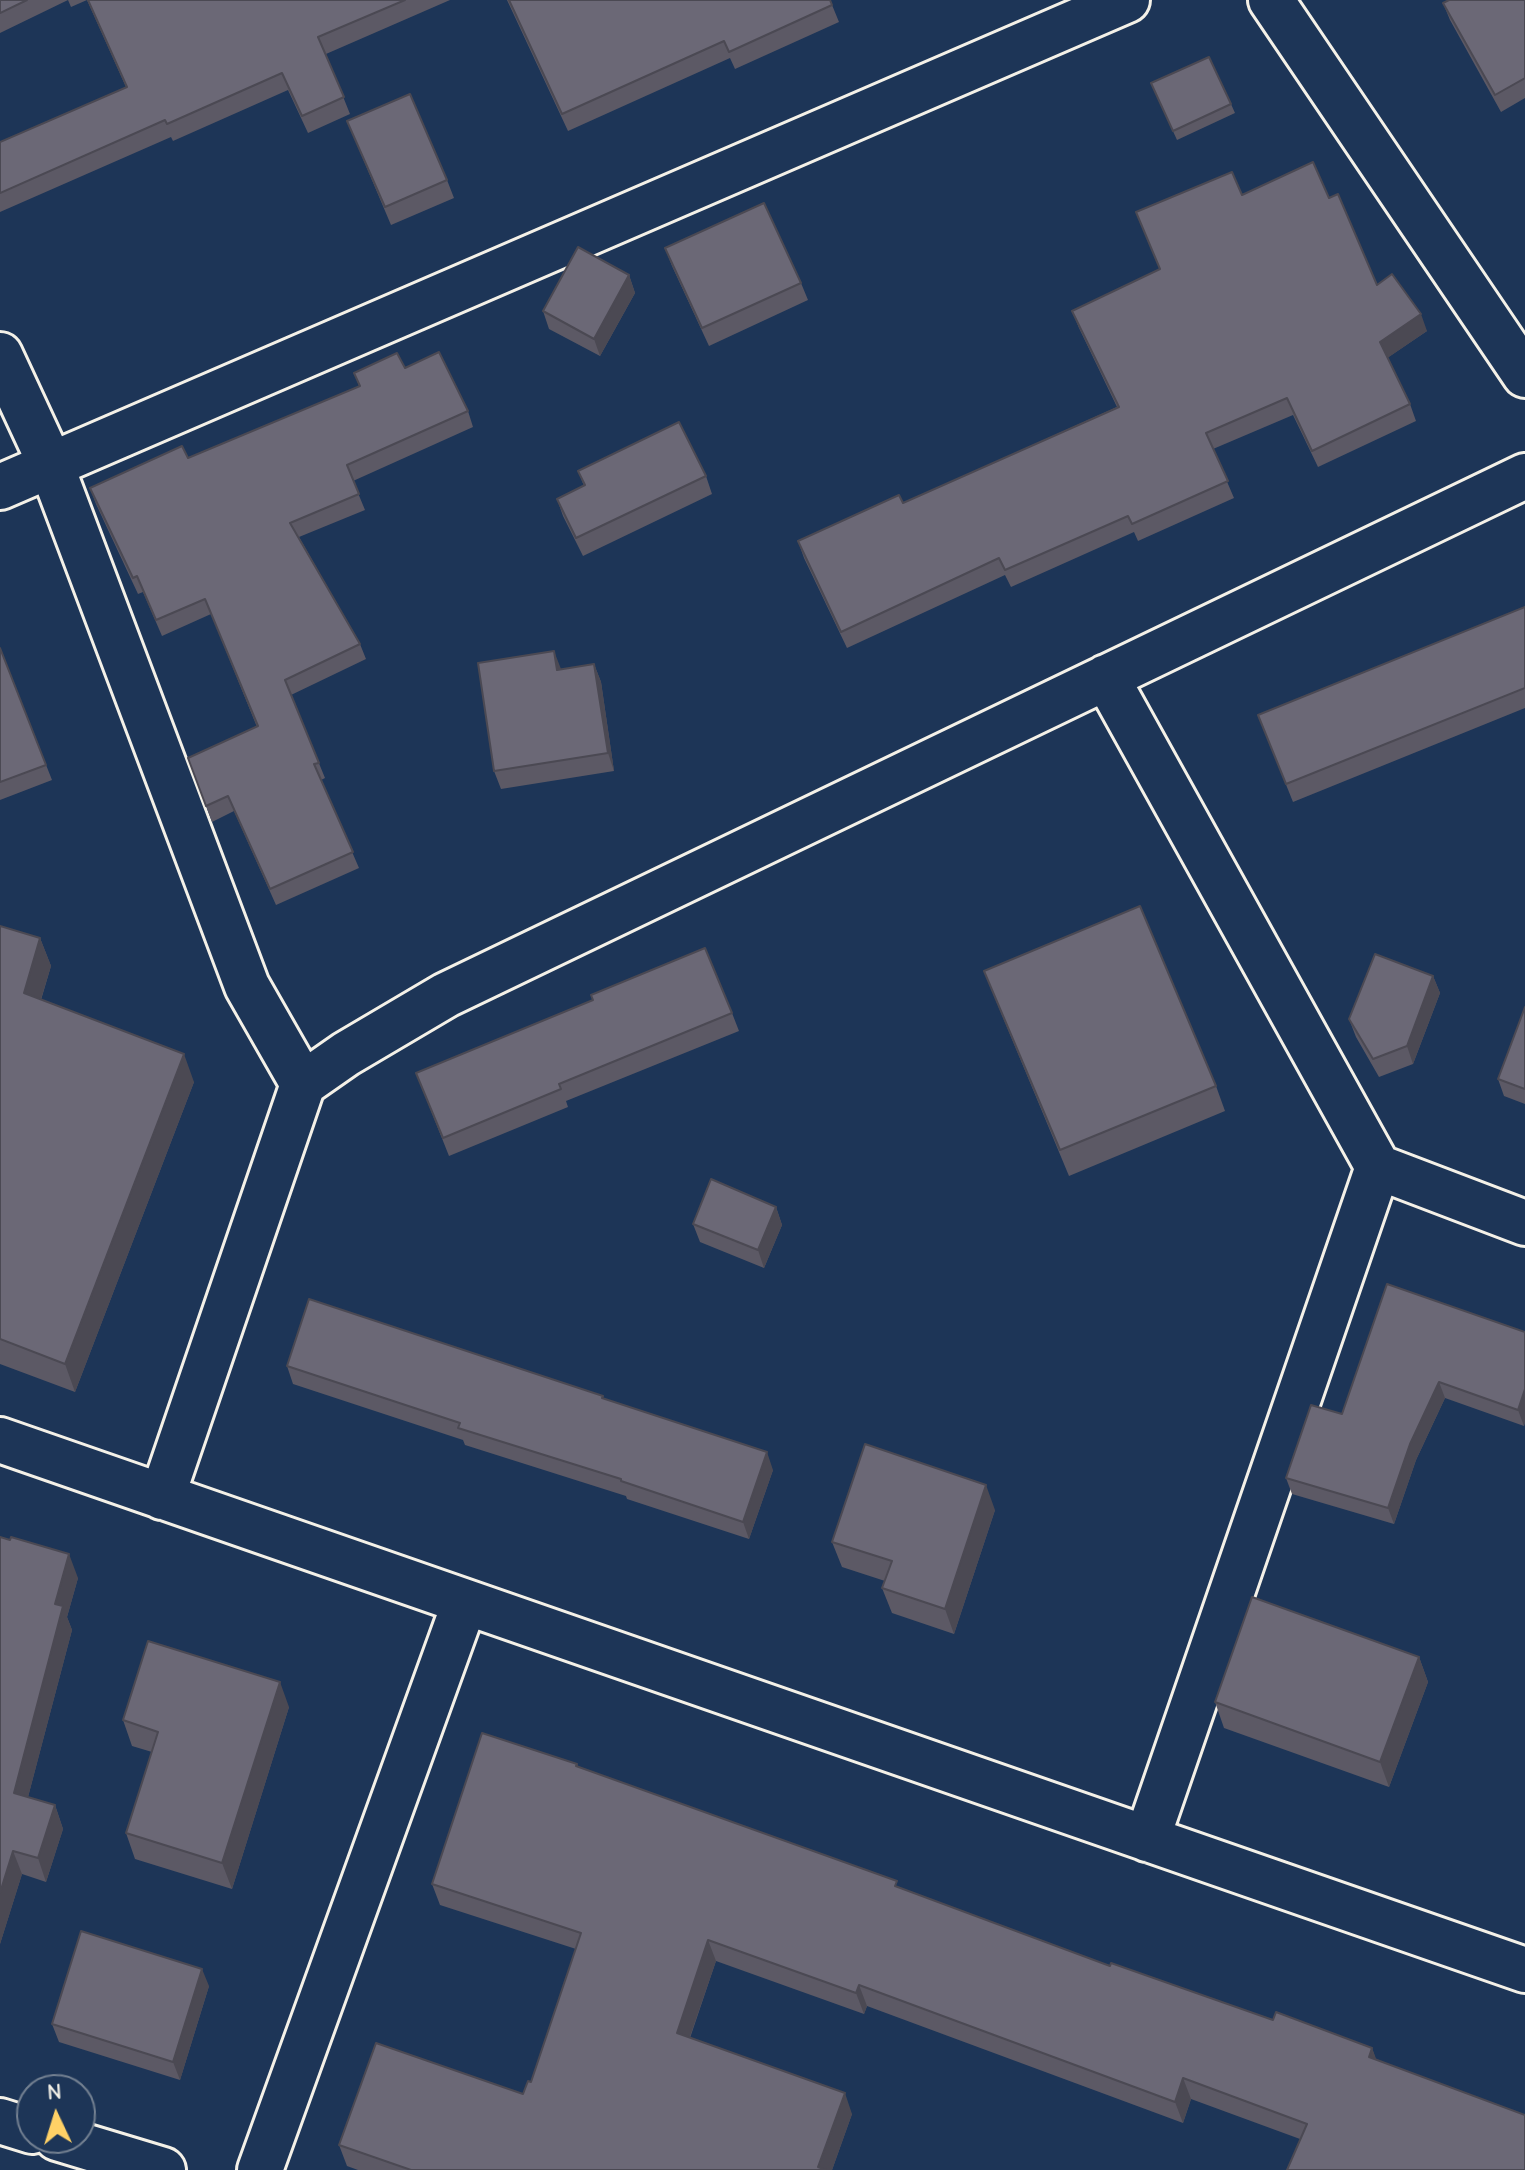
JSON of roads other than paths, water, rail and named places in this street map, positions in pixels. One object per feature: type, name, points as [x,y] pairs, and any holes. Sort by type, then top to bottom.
[{"type":"street","points":[[0,487],[1127,0]]},
{"type":"street","points":[[1271,0],[1525,375]]},
{"type":"street","points":[[0,355],[51,465],[247,986],[303,1084]]},
{"type":"street","points":[[162,1497],[303,1084],[346,1054],[446,995],[1525,476]]},
{"type":"street","points":[[1106,677],[1378,1167],[1525,1223]]},
{"type":"street","points":[[1147,1839],[1378,1167]]},
{"type":"street","points":[[0,1440],[1525,1970]]},
{"type":"street","points":[[260,2170],[465,1602]]},
{"type":"street","points":[[96,2150],[163,2170]]}]
